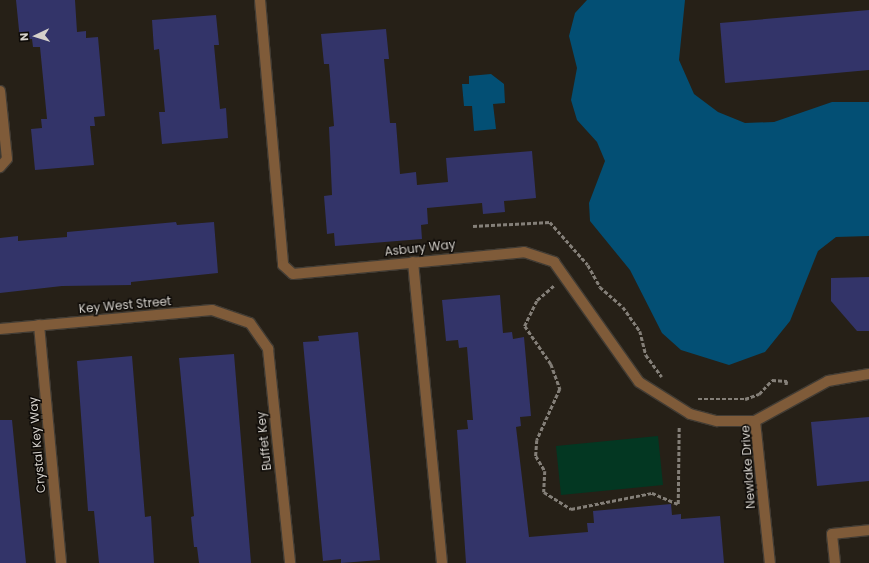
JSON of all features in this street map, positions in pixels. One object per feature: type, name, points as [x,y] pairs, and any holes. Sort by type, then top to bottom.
[{"type":"street","name":"Asbury Way","points":[[260,0],[283,265],[293,274],[524,252],[554,262],[639,382],[679,408],[718,421],[755,421]]},
{"type":"street","points":[[0,91],[7,159],[0,167]]},
{"type":"street","points":[[413,262],[442,563]]},
{"type":"street","name":"Key West Street","points":[[0,329],[212,310],[250,322]]},
{"type":"street","name":"Buffet Key","points":[[250,322],[268,349],[290,563]]},
{"type":"street","name":"Crystal Key Way","points":[[39,325],[61,563]]},
{"type":"street","name":"Newlake Drive","points":[[770,563],[755,421],[828,381],[869,374]]},
{"type":"street","points":[[835,563],[832,534],[869,530]]},
{"type":"path","points":[[473,226],[550,222],[588,265],[600,288],[623,307],[640,331],[646,355],[666,382]]},
{"type":"path","points":[[559,282],[537,301],[525,326],[551,364],[560,389],[537,440],[536,456],[545,471],[544,492],[571,509],[652,493],[678,504],[679,408]]},
{"type":"path","points":[[691,396],[697,399],[745,400],[759,394],[772,380],[787,381],[785,390]]},
{"type":"green space","points":[[658,436],[663,485],[561,495],[556,446]]},
{"type":"water","points":[[587,0],[685,0],[679,60],[694,94],[718,112],[745,123],[774,122],[832,102],[869,102],[869,236],[836,237],[818,251],[790,321],[765,352],[729,365],[681,350],[662,333],[630,270],[590,221],[589,203],[605,161],[597,142],[577,120],[571,100],[577,68],[569,36],[575,13]]},
{"type":"water","points":[[491,74],[504,84],[505,103],[493,104],[496,129],[474,131],[472,106],[464,106],[462,84],[469,84],[469,76]]},
{"type":"building","points":[[16,0],[75,0],[77,32],[86,31],[86,38],[98,37],[105,116],[94,117],[95,126],[90,126],[94,165],[35,170],[31,129],[42,128],[41,119],[47,119],[40,47],[33,47],[32,39],[20,40]]},
{"type":"building","points":[[869,10],[869,70],[725,83],[720,23]]},
{"type":"building","points":[[216,15],[219,45],[214,45],[220,109],[226,108],[228,138],[162,144],[159,112],[165,112],[159,49],[154,50],[152,20]]},
{"type":"building","points":[[386,29],[389,59],[384,59],[390,123],[396,123],[400,174],[416,172],[417,185],[448,182],[446,158],[532,151],[536,198],[504,201],[505,212],[483,214],[482,203],[427,208],[428,224],[421,225],[422,239],[335,246],[334,233],[327,234],[324,196],[332,195],[329,127],[334,126],[329,64],[324,64],[321,34]]},
{"type":"building","points":[[176,222],[177,225],[214,222],[218,273],[131,282],[131,285],[62,286],[0,293],[0,238],[18,236],[18,241],[67,237],[67,232]]},
{"type":"building","points":[[869,277],[869,331],[857,331],[831,301],[831,278]]},
{"type":"building","points":[[500,295],[503,333],[512,332],[513,339],[524,337],[531,416],[520,417],[521,426],[516,427],[529,537],[588,532],[587,523],[594,523],[593,511],[671,504],[672,515],[681,514],[681,519],[720,516],[724,563],[466,563],[457,430],[468,429],[467,420],[473,420],[467,347],[459,348],[458,340],[446,341],[442,300]]},
{"type":"building","points":[[358,332],[380,560],[341,563],[341,559],[323,561],[303,342],[319,341],[318,336]]},
{"type":"building","points":[[234,354],[251,563],[199,563],[197,547],[194,547],[191,517],[194,516],[179,358]]},
{"type":"building","points":[[132,356],[145,517],[151,516],[154,563],[99,563],[94,511],[88,511],[77,361]]},
{"type":"building","points":[[869,417],[869,481],[817,486],[811,422]]},
{"type":"building","points":[[0,420],[12,420],[26,563],[0,563]]}]
